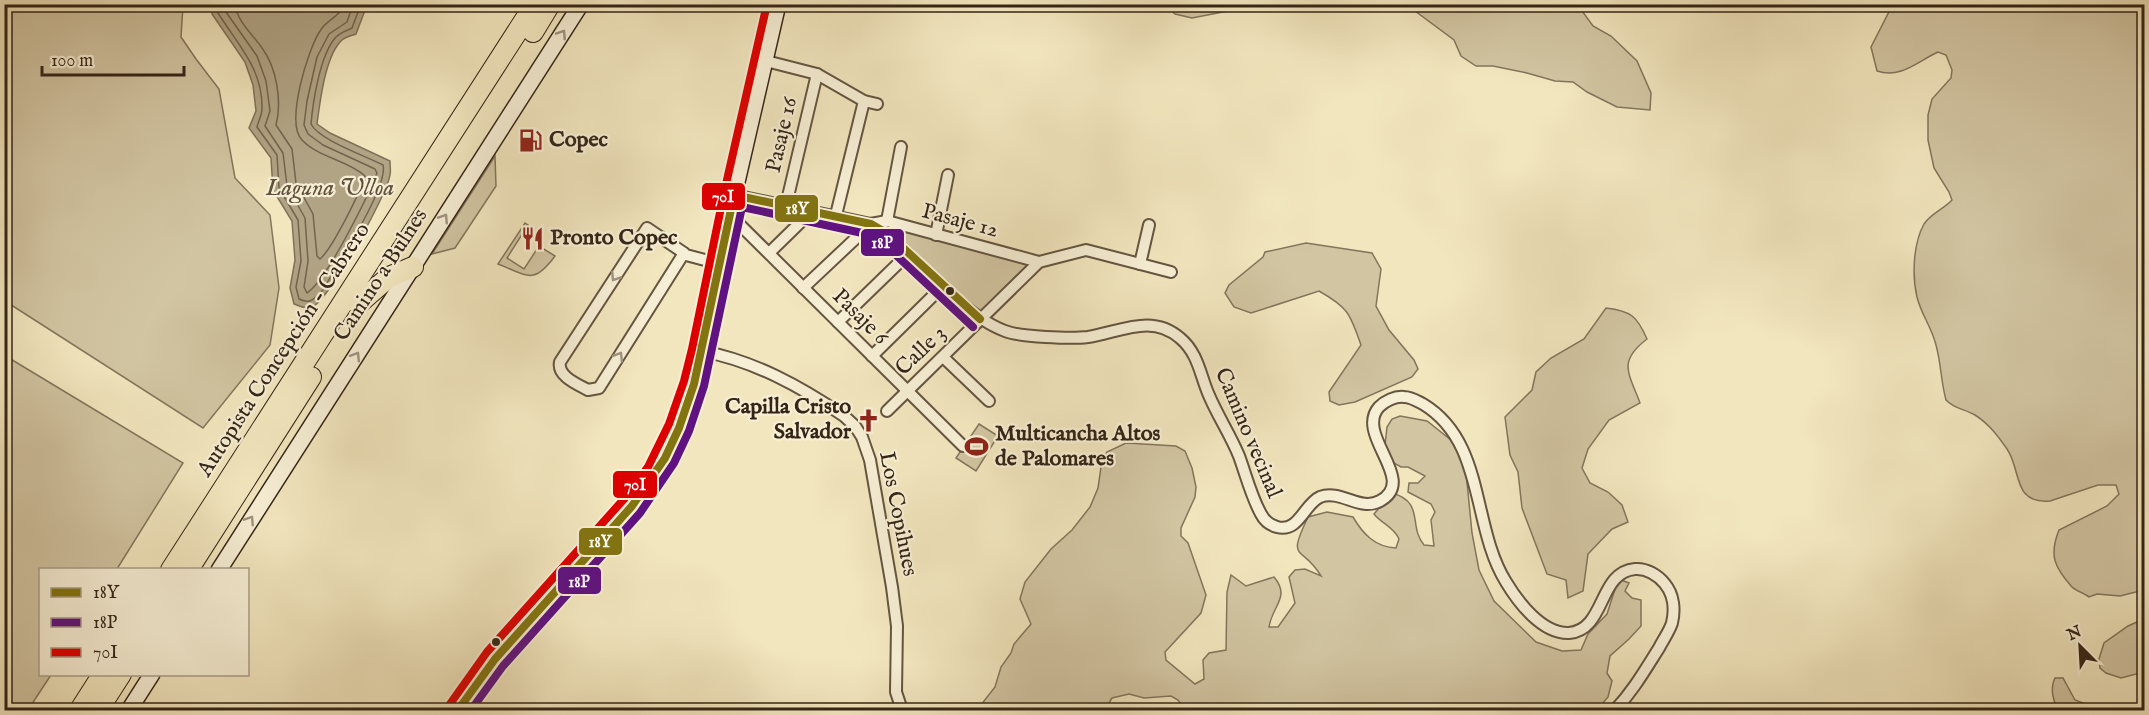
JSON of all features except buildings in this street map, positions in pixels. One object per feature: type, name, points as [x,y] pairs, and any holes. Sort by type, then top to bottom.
[{"type":"highway","name":"Autopista Concepción - Cabrero","points":[[172,568],[535,4]]},
{"type":"highway","name":"Autopista Concepción - Cabrero","points":[[189,568],[550,4]]},
{"type":"highway","points":[[358,304],[389,277],[413,267]]},
{"type":"highway","points":[[85,709],[102,676]]},
{"type":"highway","points":[[85,709],[120,676]]},
{"type":"street","name":"Camino a Bulnes","points":[[220,568],[581,4]]},
{"type":"street","points":[[458,711],[495,659],[620,520],[648,484],[679,428],[702,351],[734,195],[778,4]]},
{"type":"street","points":[[766,61],[817,74],[864,101],[877,104]]},
{"type":"street","name":"Pasaje 16","points":[[786,205],[817,74]]},
{"type":"street","points":[[836,215],[864,101]]},
{"type":"street","points":[[887,221],[901,147]]},
{"type":"street","points":[[936,235],[948,175]]},
{"type":"street","points":[[734,195],[872,224],[888,234],[980,319]]},
{"type":"street","points":[[769,253],[813,210]]},
{"type":"street","name":"Pasaje 6","points":[[730,215],[963,446]]},
{"type":"street","name":"Pasaje 12","points":[[872,224],[887,221],[1039,262]]},
{"type":"street","points":[[803,288],[872,224]]},
{"type":"street","points":[[1140,264],[1149,225]]},
{"type":"street","points":[[684,253],[599,388],[588,390],[562,374],[559,369],[560,362],[647,228],[694,258],[720,264]]},
{"type":"street","name":"Calle 3","points":[[887,411],[1039,262],[1086,250],[1171,272]]},
{"type":"street","points":[[838,322],[908,254]]},
{"type":"street","points":[[872,356],[943,286]]},
{"type":"street","name":"Camino vecinal","points":[[980,319],[1003,331],[1017,335],[1065,338],[1089,336],[1144,325],[1158,326],[1177,335],[1190,349],[1198,363],[1206,387],[1234,445],[1262,516],[1269,523],[1279,527],[1286,527],[1300,519],[1315,500],[1323,496],[1335,496],[1366,504],[1385,498],[1392,490],[1393,480],[1375,434],[1373,419],[1376,411],[1387,401],[1403,397],[1431,409],[1450,427],[1463,449],[1471,471],[1488,543],[1499,571],[1521,604],[1536,619],[1561,632],[1570,633],[1585,627],[1594,617],[1613,581],[1633,569],[1651,573],[1667,586],[1673,604],[1671,625],[1642,678],[1615,711]]},
{"type":"street","name":"Los Copihues","points":[[702,351],[732,357],[764,369],[844,416],[855,426],[862,437],[870,460],[892,587],[897,626],[896,692],[902,711]]},
{"type":"street","points":[[943,357],[989,401]]},
{"type":"street","points":[[129,711],[151,676]]},
{"type":"shaded area","points":[[1893,4],[2144,5],[2144,590],[2120,596],[2097,594],[2089,597],[2072,587],[2057,567],[2055,560],[2054,547],[2059,530],[2107,506],[2119,494],[2116,485],[2098,485],[2050,501],[2038,501],[2029,497],[2020,484],[2012,458],[1993,430],[1975,415],[1946,400],[1936,345],[1917,297],[1914,270],[1916,250],[1924,224],[1952,200],[1934,168],[1928,140],[1928,115],[1932,99],[1951,78],[1952,70],[1946,55],[1938,52],[1902,71],[1886,73],[1877,71],[1871,47]]},
{"type":"shaded area","points":[[4,5],[183,5],[181,37],[219,89],[235,178],[270,215],[279,288],[270,345],[203,428],[5,301]]},
{"type":"shaded area","points":[[1165,5],[1259,5],[1192,18],[1175,14]]},
{"type":"shaded area","points":[[1407,5],[1586,5],[1582,11],[1593,26],[1611,36],[1637,61],[1651,93],[1650,110],[1617,107],[1573,82],[1555,81],[1493,66],[1476,66],[1461,56],[1454,40]]},
{"type":"shaded area","points":[[495,156],[496,186],[455,248],[432,254]]},
{"type":"shaded area","points":[[525,223],[528,225],[507,258],[524,269],[539,246],[555,256],[535,275],[523,274],[498,264]]},
{"type":"shaded area","points":[[865,224],[880,224],[1034,264],[976,319]]},
{"type":"shaded area","points":[[1306,243],[1372,253],[1381,269],[1376,306],[1389,330],[1414,360],[1418,369],[1412,377],[1355,402],[1339,405],[1330,401],[1329,392],[1361,345],[1351,319],[1343,307],[1319,291],[1251,313],[1234,307],[1225,293],[1229,285],[1263,257],[1265,252]]},
{"type":"shaded area","points":[[1606,308],[1622,311],[1632,316],[1647,339],[1632,354],[1628,368],[1640,403],[1609,420],[1588,449],[1582,468],[1590,483],[1608,492],[1622,505],[1628,522],[1612,529],[1588,554],[1583,591],[1568,598],[1566,580],[1547,574],[1522,508],[1518,472],[1510,455],[1505,417],[1532,390],[1536,372],[1551,358],[1584,339]]},
{"type":"shaded area","points":[[4,355],[183,463],[118,568],[39,568],[39,676],[50,676],[28,710],[5,710]]},
{"type":"shaded area","points":[[1400,416],[1427,421],[1456,444],[1466,472],[1472,533],[1479,570],[1494,601],[1536,642],[1562,651],[1581,650],[1588,634],[1607,614],[1616,586],[1621,580],[1629,583],[1625,591],[1632,598],[1641,600],[1641,626],[1610,656],[1607,673],[1612,681],[1608,697],[1597,710],[1185,710],[1178,700],[1171,696],[1144,698],[1129,694],[1112,698],[1105,710],[977,710],[995,687],[1001,667],[1011,653],[1014,644],[1031,624],[1020,599],[1025,582],[1051,549],[1072,530],[1090,507],[1098,488],[1102,460],[1107,452],[1126,443],[1176,446],[1185,451],[1192,468],[1196,487],[1195,497],[1181,528],[1181,536],[1188,543],[1206,595],[1201,613],[1165,652],[1166,660],[1195,684],[1204,679],[1203,660],[1209,653],[1226,650],[1227,592],[1231,575],[1246,586],[1274,577],[1279,584],[1281,596],[1269,627],[1278,627],[1295,603],[1289,577],[1295,570],[1305,569],[1321,576],[1297,547],[1308,517],[1327,512],[1353,517],[1370,539],[1396,548],[1399,539],[1397,535],[1374,514],[1392,493],[1409,502],[1419,538],[1424,545],[1434,546],[1431,520],[1435,512],[1431,504],[1408,492],[1409,483],[1418,483],[1425,476],[1392,462],[1385,445],[1387,427],[1392,419]]},
{"type":"shaded area","name":"Multicancha Altos de Palomares","points":[[979,424],[998,436],[976,471],[956,458]]},
{"type":"shaded area","points":[[2144,619],[2144,672],[2121,678],[2106,673],[2100,668],[2099,659],[2104,643],[2128,626]]},
{"type":"shaded area","points":[[2055,678],[2063,678],[2075,700],[2101,710],[2058,710],[2053,694]]},
{"type":"water","name":"Laguna Ulloa","points":[[213,5],[367,5],[356,34],[342,40],[330,59],[317,124],[330,133],[390,161],[390,175],[379,203],[343,268],[331,287],[310,308],[294,304],[290,288],[295,260],[292,221],[273,190],[271,158],[249,128],[256,111],[253,85],[245,62],[212,14]]},
{"type":"transit line","name":"70I","points":[[450,704],[487,652],[624,499],[648,467],[669,424],[692,349],[724,193],[767,4]]},
{"type":"transit line","name":"18Y","points":[[458,710],[495,659],[632,506],[665,458],[679,428],[694,384],[734,195],[871,224],[888,234],[980,319]]},
{"type":"transit line","name":"18P","points":[[471,710],[503,666],[640,513],[674,463],[689,431],[704,386],[742,207],[867,234],[882,242],[973,327]]},
{"type":"place","name":"Copec","points":[[531,140]]},
{"type":"place","name":"Pronto Copec","points":[[532,238]]},
{"type":"place","name":"Capilla Cristo Salvador","points":[[869,420]]},
{"type":"place","name":"Multicancha Altos de Palomares","points":[[977,447]]}]
